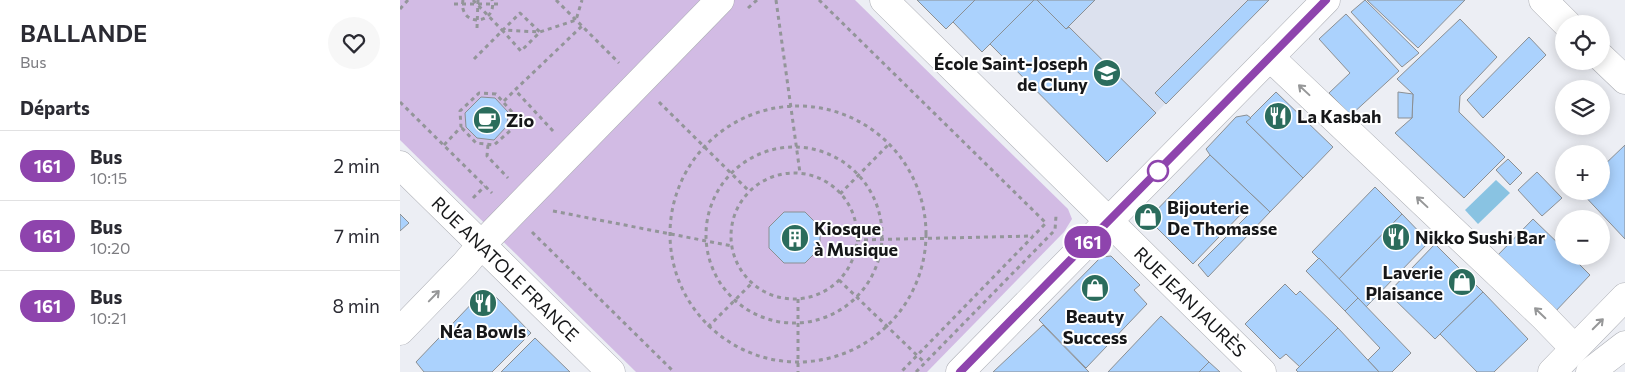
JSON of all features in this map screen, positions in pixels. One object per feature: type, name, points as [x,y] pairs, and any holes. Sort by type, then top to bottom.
[{"type":"street","points":[[400,331],[481,245],[720,0]]},
{"type":"street","name":"RUE JEAN JAURÈS","points":[[884,0],[1262,372]]},
{"type":"street","points":[[960,372],[1326,0]]},
{"type":"street","points":[[1543,0],[1558,15]]},
{"type":"street","points":[[1271,56],[1543,316],[1574,348]]},
{"type":"street","points":[[1610,66],[1625,80]]},
{"type":"street","name":"RUE ANATOLE FRANCE","points":[[400,165],[611,372]]},
{"type":"street","points":[[1552,372],[1625,297]]},
{"type":"street","points":[[1590,372],[1625,345]]},
{"type":"path","points":[[400,8],[408,0]]},
{"type":"path","points":[[473,0],[521,51],[540,32]]},
{"type":"path","points":[[477,28],[478,0]]},
{"type":"path","points":[[502,30],[540,32],[576,20],[582,0]]},
{"type":"path","points":[[776,0],[800,173]]},
{"type":"path","points":[[819,0],[1046,223],[901,372]]},
{"type":"path","points":[[463,2],[464,11],[467,15],[478,20],[486,18],[490,14],[492,2]]},
{"type":"path","points":[[454,4],[463,2],[478,5],[492,2],[499,4]]},
{"type":"path","points":[[474,59],[520,13],[540,32]]},
{"type":"path","points":[[504,102],[582,26]]},
{"type":"path","points":[[515,90],[554,132]]},
{"type":"path","points":[[479,93],[496,94],[513,113],[511,130],[494,145],[476,143],[462,127],[460,111],[479,93]]},
{"type":"path","points":[[400,102],[674,372]]},
{"type":"path","points":[[791,106],[827,109],[861,122],[889,144],[911,172],[923,204],[927,238],[922,272],[908,302],[888,327],[855,350],[818,362],[778,362],[741,350],[708,327],[687,300],[674,268],[669,234],[673,202],[684,172],[703,146],[729,125],[758,111],[791,106]]},
{"type":"path","points":[[444,145],[462,127]]},
{"type":"path","points":[[840,194],[889,144]]},
{"type":"path","points":[[488,145],[486,156],[508,178]]},
{"type":"path","points":[[797,148],[820,151],[840,161],[858,176],[868,189],[876,205],[882,240],[874,271],[856,297],[843,308],[829,316],[813,321],[782,323],[763,318],[745,308],[725,290],[715,275],[706,241],[708,217],[716,193],[731,174],[750,158],[773,150],[797,148]]},
{"type":"path","points":[[795,173],[812,176],[827,183],[840,194],[849,208],[855,223],[856,240],[854,255],[848,268],[839,280],[827,290],[813,296],[798,299],[781,298],[765,292],[752,283],[742,272],[735,259],[731,231],[734,216],[749,191],[762,181],[778,175],[795,173]]},
{"type":"path","points":[[550,210],[732,246]]},
{"type":"path","points":[[916,372],[1055,230],[1056,216]]},
{"type":"path","points":[[856,240],[1033,236]]},
{"type":"path","points":[[839,280],[924,363]]},
{"type":"path","points":[[708,327],[752,283]]},
{"type":"path","points":[[798,299],[798,372]]},
{"type":"shaded area","points":[[400,0],[855,0],[1068,209],[1072,219],[1064,232],[927,372],[636,372],[400,140]]},
{"type":"shaded area","name":"École Saint-Joseph de Cluny","points":[[1034,0],[1269,0],[1107,162],[990,44]]},
{"type":"water","points":[[1496,180],[1510,193],[1478,224],[1465,210]]},
{"type":"building","points":[[917,0],[975,0],[946,29]]},
{"type":"building","points":[[975,0],[1034,0],[982,52],[953,22]]},
{"type":"building","points":[[1034,0],[1037,0],[1066,29],[1069,27],[1156,113],[1107,162],[990,44]]},
{"type":"building","points":[[1037,0],[1095,0],[1066,29]]},
{"type":"building","points":[[1248,0],[1269,0],[1166,104],[1155,93]]},
{"type":"building","points":[[1365,0],[1419,53],[1402,67],[1351,12]]},
{"type":"building","points":[[1367,0],[1465,0],[1418,48]]},
{"type":"building","points":[[1346,14],[1399,71],[1351,115],[1329,93],[1350,73],[1319,39]]},
{"type":"building","points":[[1460,19],[1497,57],[1460,96],[1459,112],[1505,157],[1464,198],[1395,133],[1412,118],[1413,94],[1397,79]]},
{"type":"building","points":[[1529,37],[1546,55],[1483,118],[1467,100]]},
{"type":"building","points":[[1276,92],[1333,147],[1303,178],[1246,122]]},
{"type":"building","points":[[1398,92],[1413,94],[1412,118],[1398,118]]},
{"type":"building","name":"Zio","points":[[481,97],[495,98],[508,112],[507,126],[494,140],[477,138],[466,127],[465,113]]},
{"type":"building","points":[[1247,115],[1251,118],[1246,122],[1303,178],[1270,212],[1206,149],[1236,117]]},
{"type":"building","points":[[1625,145],[1625,239],[1610,223],[1610,210],[1598,210],[1588,200],[1610,200],[1610,159]]},
{"type":"building","points":[[1210,155],[1270,212],[1208,277],[1198,265],[1249,214],[1245,210],[1193,264],[1148,219]]},
{"type":"building","points":[[1508,159],[1522,173],[1510,185],[1496,170]]},
{"type":"building","points":[[1537,172],[1555,191],[1555,200],[1560,200],[1542,216],[1518,190]]},
{"type":"building","points":[[1375,187],[1402,214],[1339,279],[1312,252]]},
{"type":"building","name":"Kiosque à Musique","points":[[784,212],[805,212],[820,227],[820,248],[805,263],[784,263],[769,248],[769,227]]},
{"type":"building","points":[[400,214],[409,223],[400,231]]},
{"type":"building","points":[[1402,214],[1429,242],[1366,307],[1339,279]]},
{"type":"building","points":[[1533,219],[1555,240],[1555,265],[1580,265],[1590,275],[1553,314],[1495,258]]},
{"type":"building","points":[[1435,244],[1483,292],[1435,339],[1388,293]]},
{"type":"building","points":[[1111,256],[1140,285],[1134,290],[1147,304],[1086,368],[1039,320],[1101,257]]},
{"type":"building","points":[[1319,258],[1358,298],[1345,311],[1306,271]]},
{"type":"building","points":[[1285,284],[1296,295],[1300,291],[1338,328],[1300,367],[1286,354],[1280,359],[1245,324]]},
{"type":"building","points":[[1483,292],[1528,339],[1494,372],[1477,372],[1440,334]]},
{"type":"building","points":[[494,295],[531,333],[492,372],[424,372],[416,362],[478,297]]},
{"type":"building","points":[[1358,298],[1411,353],[1392,372],[1379,372],[1368,360],[1380,348],[1345,311]]},
{"type":"building","points":[[1161,316],[1209,362],[1199,372],[1108,372]]},
{"type":"building","points":[[1043,325],[1089,372],[993,372]]},
{"type":"building","points":[[1338,328],[1379,372],[1298,372],[1296,370]]},
{"type":"building","points":[[535,338],[570,372],[501,372]]},
{"type":"building","points":[[1209,362],[1220,372],[1199,372]]},
{"type":"bus line","name":"161","points":[[960,372],[1326,0]]},
{"type":"place","name":"École Saint-Joseph de Cluny","points":[[1107,73]]},
{"type":"place","name":"La Kasbah","points":[[1278,116]]},
{"type":"place","name":"Zio","points":[[487,120]]},
{"type":"place","name":"Bijouterie De Thomasse","points":[[1148,217]]},
{"type":"place","name":"Nikko Sushi Bar","points":[[1396,237]]},
{"type":"place","name":"Kiosque à Musique","points":[[795,238]]},
{"type":"place","name":"Laverie Plaisance","points":[[1462,282]]},
{"type":"place","name":"Beauty Success","points":[[1095,288]]},
{"type":"place","name":"Néa Bowls","points":[[483,303]]}]
